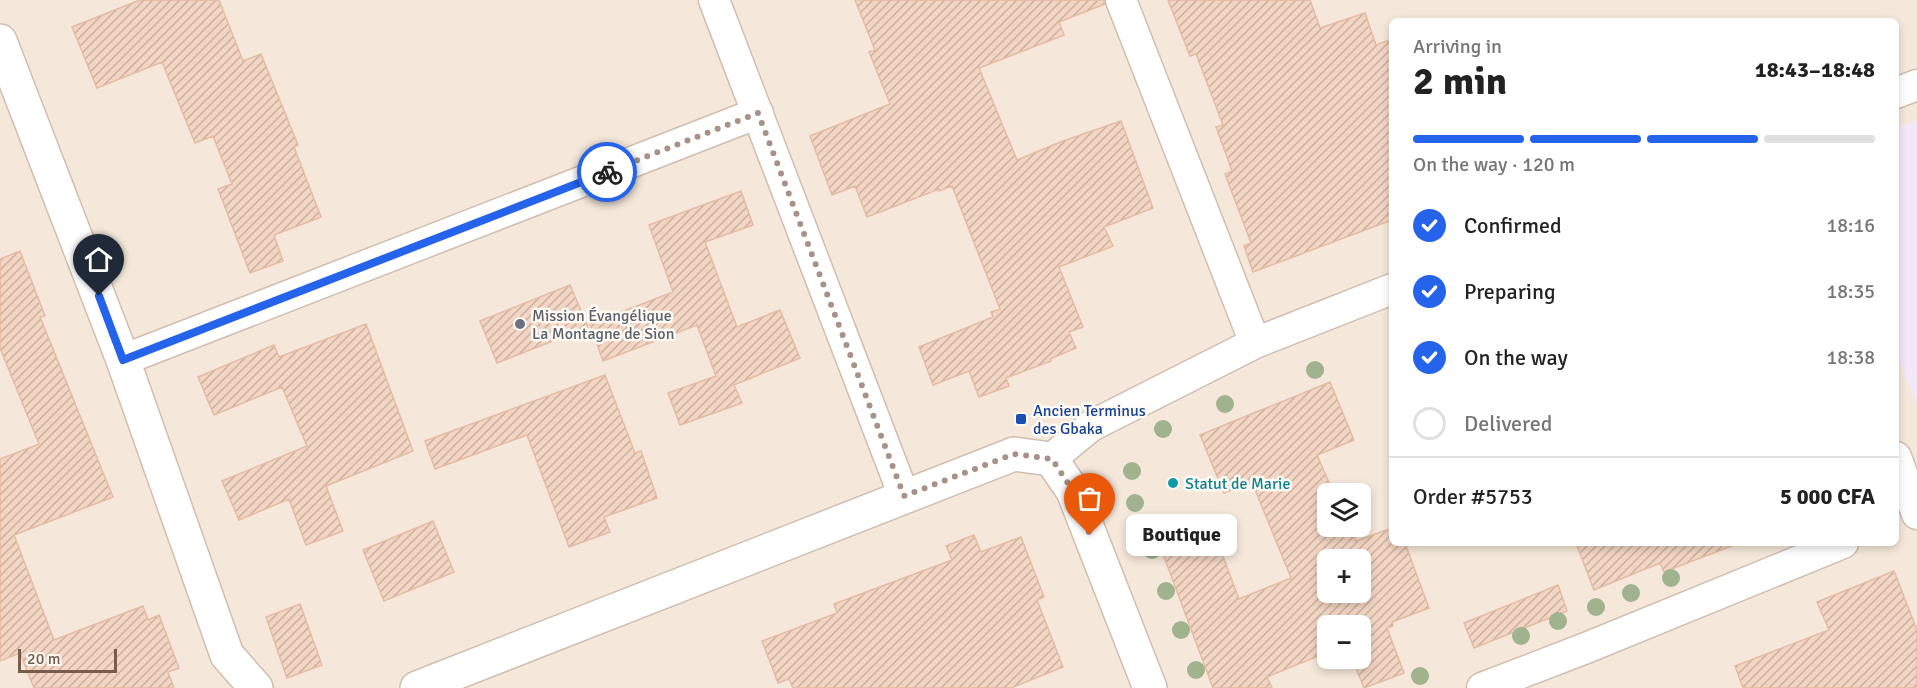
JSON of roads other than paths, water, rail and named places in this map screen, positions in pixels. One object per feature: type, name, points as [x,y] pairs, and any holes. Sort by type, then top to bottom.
[{"type":"street","points":[[714,0],[904,496]]},
{"type":"street","points":[[1121,0],[1255,343]]},
{"type":"street","points":[[0,41],[123,360],[227,655],[256,688]]},
{"type":"street","points":[[1899,92],[1917,85]]},
{"type":"street","points":[[123,360],[758,113]]},
{"type":"street","points":[[417,688],[1014,454],[1052,459],[1091,426],[1255,343],[1389,290]]},
{"type":"street","points":[[1052,459],[1073,491],[1150,688]]},
{"type":"street","points":[[1899,465],[1917,514],[1899,520]]},
{"type":"street","points":[[1482,688],[1836,546]]},
{"type":"place","name":"Mission Évangélique La Montagne de Sion","points":[[520,324]]},
{"type":"place","name":"Ancien Terminus des Gbaka","points":[[1021,419]]},
{"type":"place","name":"Statut de Marie","points":[[1173,483]]},
{"type":"place","name":"Boutique","points":[[1090,535]]}]
